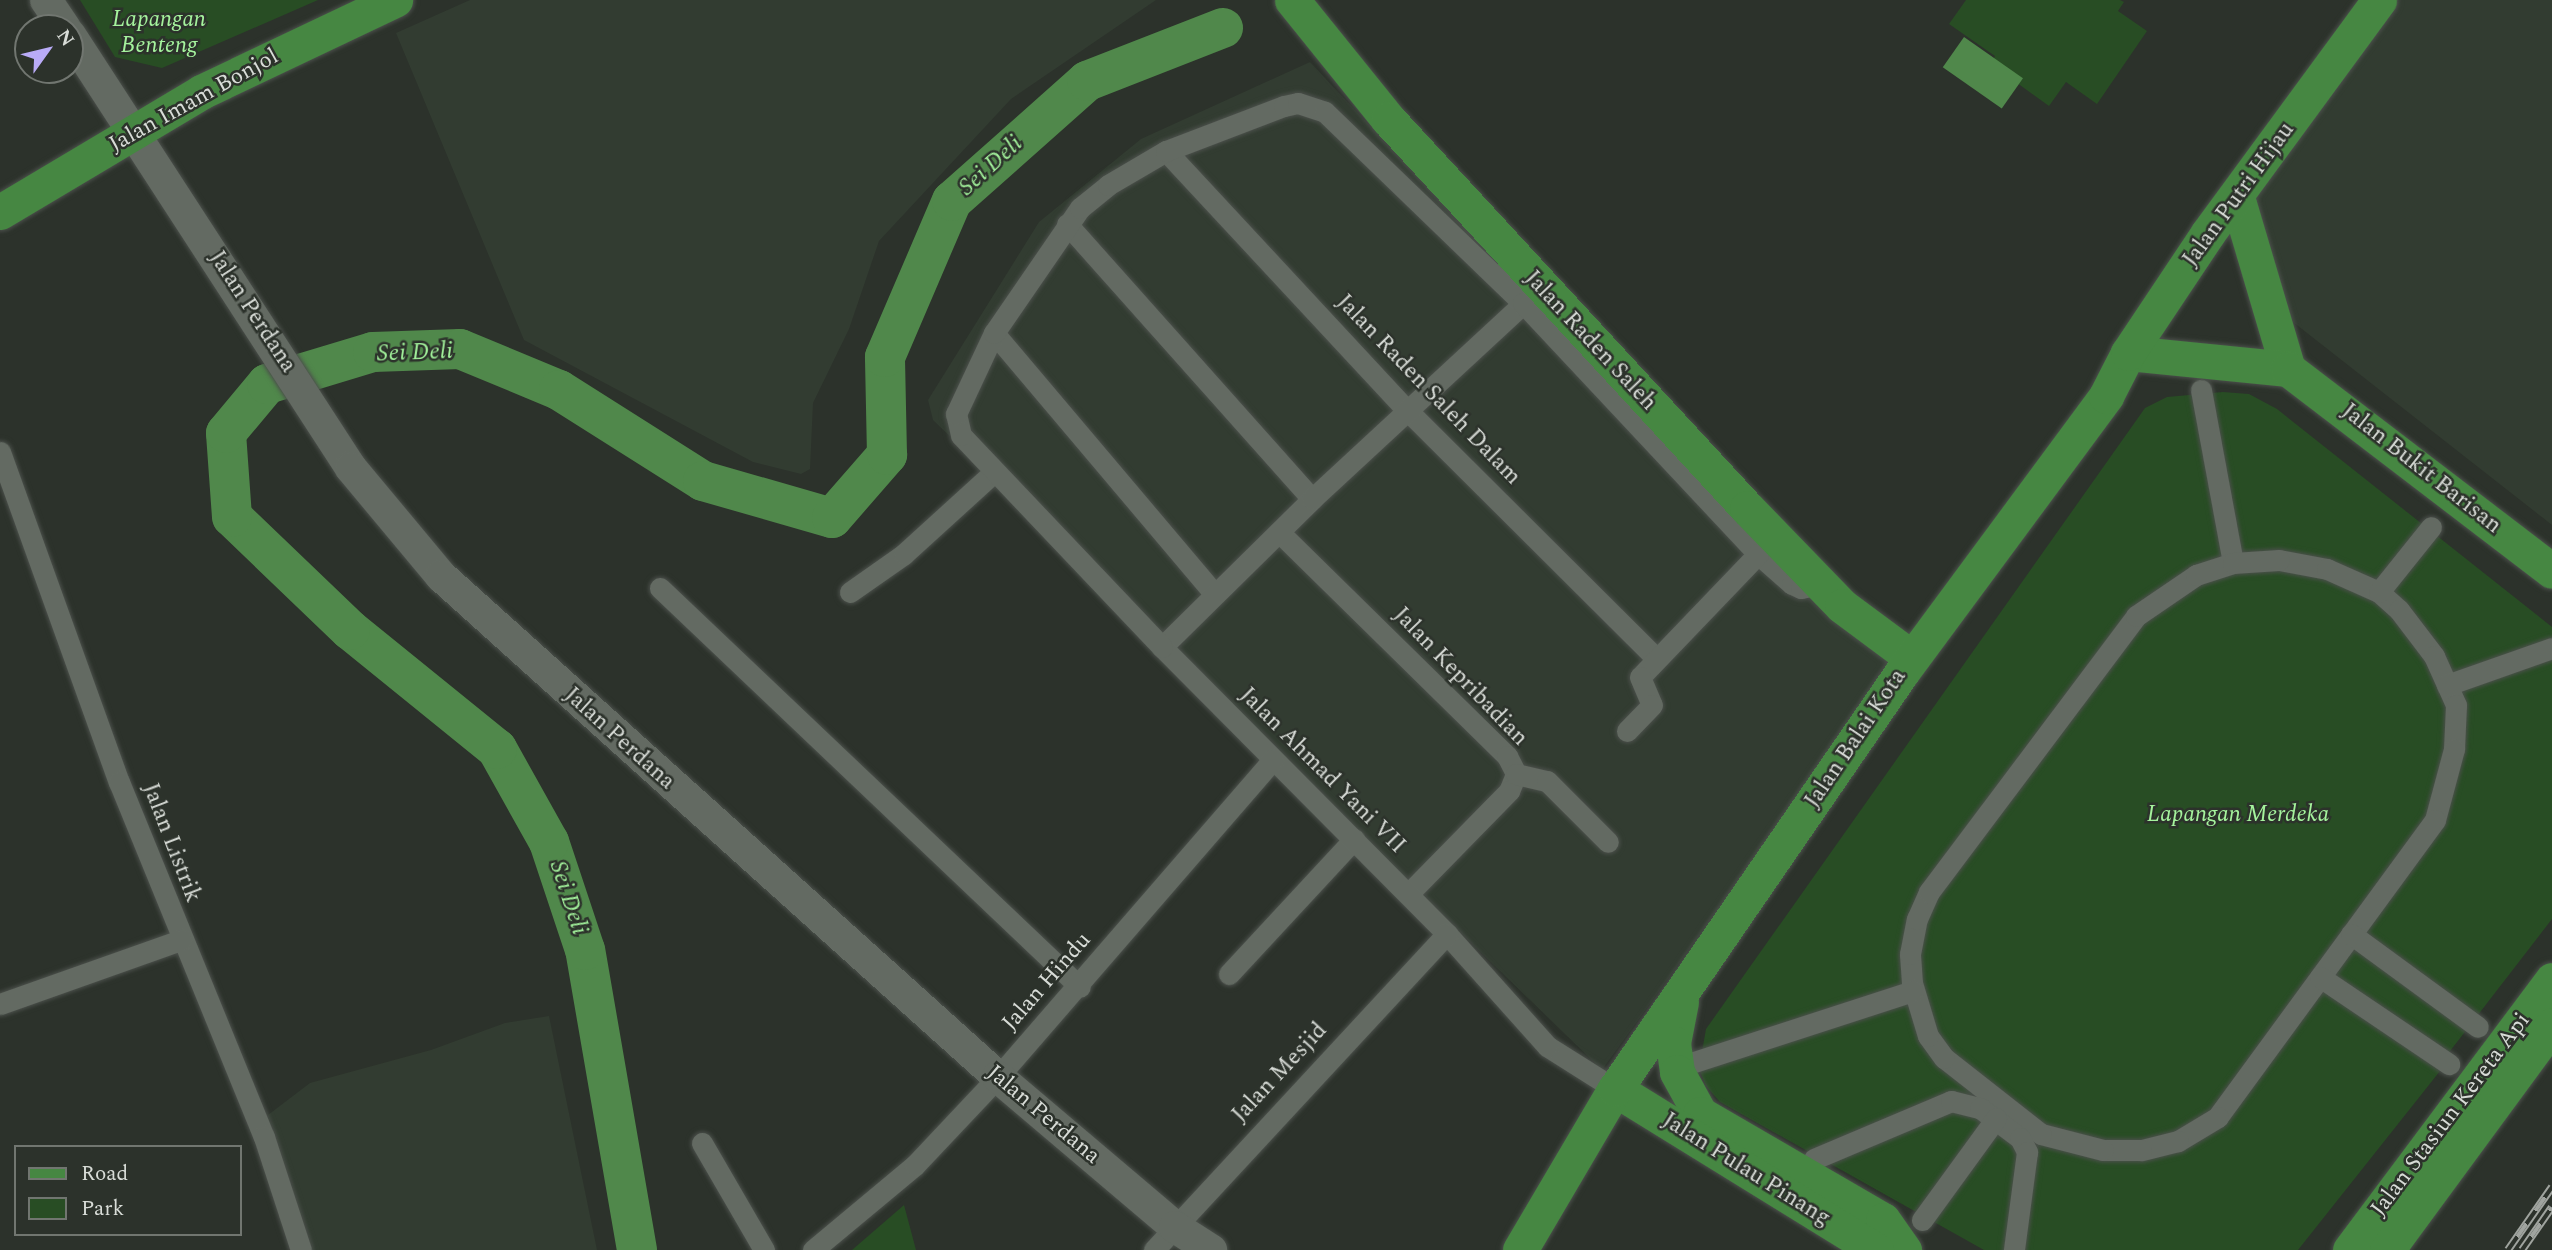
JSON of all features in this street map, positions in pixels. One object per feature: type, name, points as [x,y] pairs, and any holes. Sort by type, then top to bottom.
[{"type":"main road","name":"Jalan Imam Bonjol","points":[[0,212],[201,92],[395,0]]},
{"type":"main road","name":"Jalan Raden Saleh","points":[[1292,0],[1531,295],[1738,517],[1821,584],[1854,616],[1912,658]]},
{"type":"main road","name":"Jalan Putri Hijau","points":[[2106,396],[2128,353],[2379,0]]},
{"type":"main road","name":"Jalan Perdana","points":[[84,56],[270,339],[351,468],[441,576],[486,620],[998,1077],[1175,1227],[1211,1250]]},
{"type":"main road","points":[[2128,353],[2288,369],[2237,197]]},
{"type":"main road","name":"Jalan Bukit Barisan","points":[[2288,369],[2552,571]]},
{"type":"main road","name":"Jalan Balai Kota","points":[[1520,1250],[1615,1089],[1912,658],[2106,396]]},
{"type":"main road","name":"Jalan Stasiun Kereta Api","points":[[2350,1250],[2552,980]]},
{"type":"main road","points":[[1682,992],[1673,1043],[1677,1072],[1700,1114],[1883,1220],[1904,1250]]},
{"type":"main road","name":"Jalan Stasiun Kereta Api","points":[[2386,1250],[2552,1024]]},
{"type":"main road","name":"Jalan Pulau Pinang","points":[[1615,1089],[1876,1250]]},
{"type":"street","points":[[1162,647],[1312,499],[1531,295],[1325,112],[1312,105],[1284,106],[1166,151],[1108,186],[1067,224],[994,333],[1214,593]]},
{"type":"street","name":"Jalan Raden Saleh Dalam","points":[[1166,151],[1408,411],[1657,659]]},
{"type":"street","points":[[1067,224],[1312,499]]},
{"type":"street","name":"Jalan Ahmad Yani VII","points":[[994,333],[956,421],[961,435],[1162,647],[1447,934],[1547,1046],[1615,1089]]},
{"type":"street","points":[[2201,390],[2233,563]]},
{"type":"street","name":"Jalan Listrik","points":[[0,452],[181,940],[264,1137],[301,1250]]},
{"type":"street","points":[[850,592],[904,554],[997,476]]},
{"type":"street","points":[[1738,517],[1758,554],[1792,584],[1801,588],[1821,584]]},
{"type":"street","points":[[2379,592],[2431,527]]},
{"type":"street","name":"Jalan Kepribadian","points":[[1279,532],[1507,755],[1516,774],[1509,791],[1408,894]]},
{"type":"street","points":[[1627,730],[1652,705],[1639,680],[1758,554]]},
{"type":"street","points":[[2279,560],[2327,569],[2379,592],[2399,610],[2434,656],[2456,705],[2454,749],[2435,820],[2217,1117],[2178,1141],[2141,1150],[2103,1150],[2041,1134],[1944,1058],[1928,1036],[1913,991],[1910,954],[1917,919],[1929,892],[2136,616],[2196,575],[2233,563],[2279,560]]},
{"type":"street","points":[[660,588],[1080,986]]},
{"type":"street","points":[[2446,685],[2552,648]]},
{"type":"street","name":"Jalan Hindu","points":[[813,1250],[915,1165],[998,1077],[1080,986],[1273,760]]},
{"type":"street","points":[[1516,774],[1547,781],[1608,842]]},
{"type":"street","points":[[1229,974],[1354,839]]},
{"type":"street","name":"Jalan Mesjid","points":[[1154,1250],[1447,934]]},
{"type":"street","points":[[2351,934],[2478,1027]]},
{"type":"street","points":[[0,1004],[181,940]]},
{"type":"street","points":[[2319,977],[2449,1064]]},
{"type":"street","points":[[1694,1062],[1913,991]]},
{"type":"street","points":[[1814,1159],[1951,1101],[1963,1101],[1996,1118],[2020,1138],[2027,1152],[2014,1250]]},
{"type":"street","points":[[1922,1220],[1996,1118]]},
{"type":"street","points":[[702,1143],[764,1250]]},
{"type":"shaded area","points":[[470,0],[1156,0],[1011,99],[879,241],[849,329],[813,403],[810,469],[801,474],[753,462],[524,340],[396,33]]},
{"type":"shaded area","points":[[2388,0],[2552,0],[2552,525],[2293,322],[2247,201]]},
{"type":"shaded area","points":[[1964,37],[2023,78],[2002,109],[1943,67]]},
{"type":"shaded area","points":[[1310,62],[1839,625],[1897,661],[1602,1070],[933,420],[928,400],[1039,222],[1141,139]]},
{"type":"shaded area","points":[[549,1016],[597,1250],[305,1250],[264,1118],[310,1083],[431,1050],[505,1023]]},
{"type":"green space","name":"Lapangan Benteng","points":[[80,0],[318,0],[162,68],[115,57]]},
{"type":"green space","points":[[1966,0],[2120,0],[2124,2],[2118,11],[2147,31],[2097,104],[2066,82],[2049,106],[1991,64],[1995,56],[1949,24]]},
{"type":"green space","name":"Lapangan Merdeka","points":[[2223,392],[2249,394],[2277,409],[2552,627],[2552,919],[2437,1068],[2440,1071],[2298,1250],[1984,1250],[1720,1102],[1706,1086],[1699,1069],[1706,1029],[2145,408],[2167,397]]},
{"type":"green space","points":[[904,1205],[916,1250],[852,1250]]},
{"type":"waterway","name":"Sei Deli","points":[[637,1250],[585,950],[549,842],[497,749],[350,630],[232,517],[226,433],[267,384],[373,352],[460,349],[559,390],[703,481],[832,518],[887,455],[885,357],[952,201],[1087,81],[1223,28]]},
{"type":"railway","points":[[2508,1250],[2552,1187]]},
{"type":"railway","points":[[2522,1250],[2552,1207]]}]
